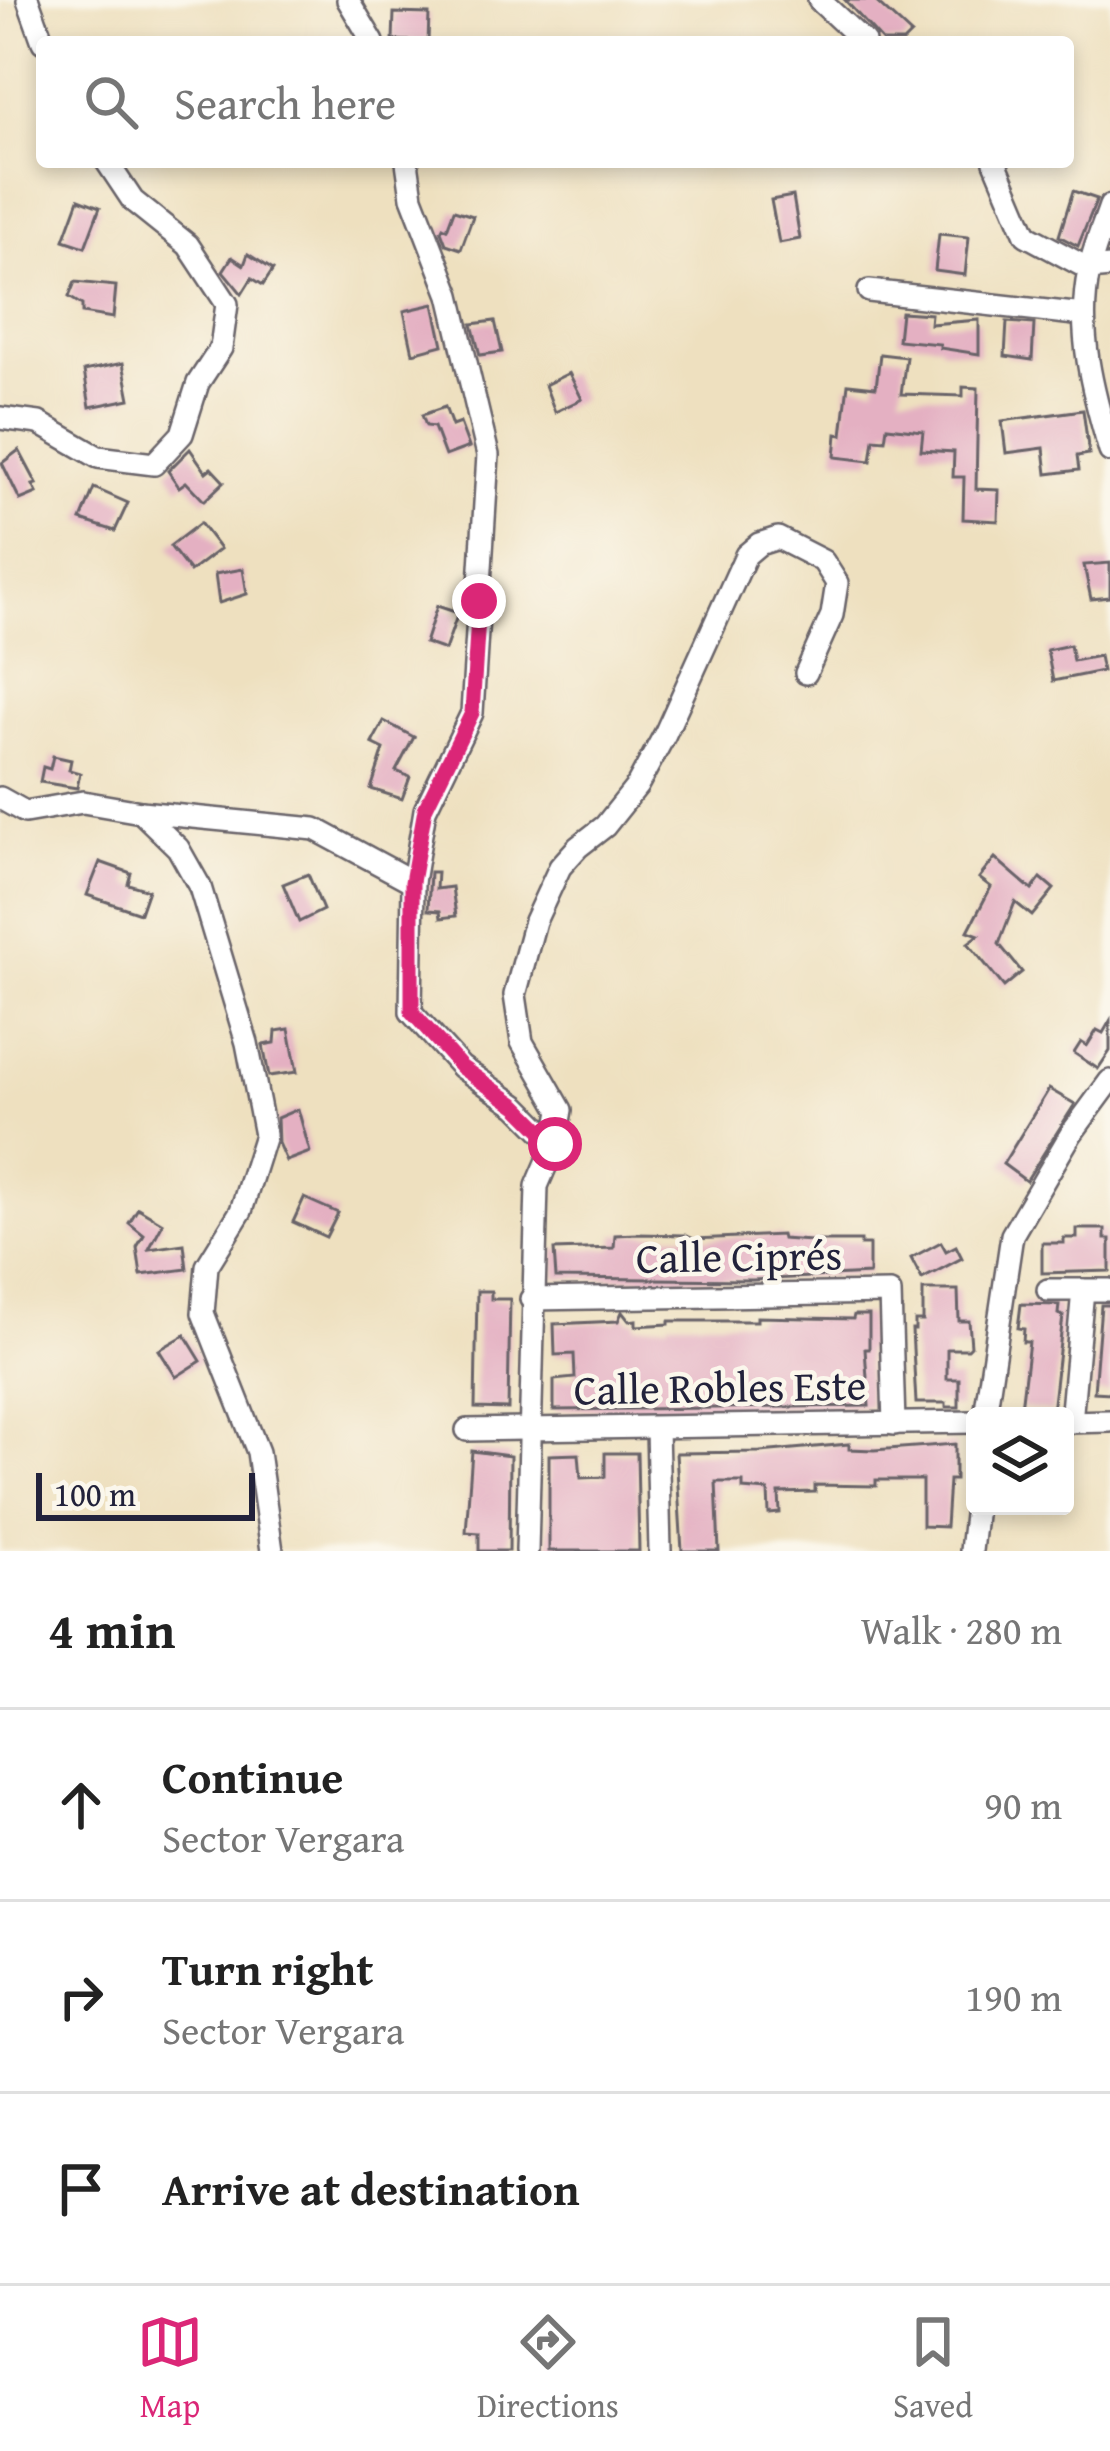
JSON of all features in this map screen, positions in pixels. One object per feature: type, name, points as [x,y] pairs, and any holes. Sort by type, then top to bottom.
[{"type":"street","points":[[28,0],[41,36]]},
{"type":"street","points":[[348,0],[369,36]]},
{"type":"street","points":[[819,0],[858,36]]},
{"type":"street","points":[[0,418],[39,423],[98,457],[154,464],[182,434],[198,383],[221,348],[227,304],[188,245],[133,201],[110,168]]},
{"type":"street","points":[[408,168],[412,197],[450,296],[488,455],[472,713],[425,809],[412,882],[412,1012],[461,1067],[517,1106],[555,1144]]},
{"type":"street","points":[[998,168],[1026,235],[1100,268]]},
{"type":"street","points":[[1110,206],[1100,268],[1084,315],[1093,395],[1110,451]]},
{"type":"street","points":[[869,291],[1084,315]]},
{"type":"street","points":[[526,1551],[537,1186],[555,1144],[561,1110],[522,1042],[515,995],[535,921],[560,867],[604,826],[637,786],[746,555],[759,544],[778,538],[823,561],[837,583],[832,615],[806,673]]},
{"type":"street","points":[[0,798],[25,812],[82,802],[315,829],[412,882]]},
{"type":"street","points":[[141,812],[178,848],[200,887],[247,1043],[266,1136],[241,1211],[207,1266],[202,1313],[258,1452],[272,1551]]},
{"type":"street","points":[[987,1407],[1012,1235],[1071,1134],[1110,1081]]},
{"type":"street","points":[[1048,1290],[1110,1289]]},
{"type":"street","points":[[1070,1407],[1083,1290]]},
{"type":"street","name":"Calle Ciprés","points":[[531,1299],[890,1293],[894,1424]]},
{"type":"street","points":[[1074,1422],[1110,1421]]},
{"type":"street","name":"Calle Robles Este","points":[[467,1430],[966,1422]]},
{"type":"street","points":[[657,1428],[660,1551]]},
{"type":"street","points":[[971,1551],[975,1515]]},
{"type":"building","points":[[845,0],[874,0],[911,34],[878,36]]},
{"type":"building","points":[[394,13],[429,14],[428,36],[393,36]]},
{"type":"building","points":[[1073,191],[1097,199],[1078,246],[1059,236]]},
{"type":"building","points":[[793,196],[800,239],[779,243],[771,200]]},
{"type":"building","points":[[79,199],[100,207],[85,247],[64,240]]},
{"type":"building","points":[[454,210],[473,216],[461,249],[446,244],[441,231],[447,229]]},
{"type":"building","points":[[939,234],[969,237],[965,275],[935,271]]},
{"type":"building","points":[[248,254],[273,270],[263,285],[252,278],[242,294],[223,271],[232,257],[244,265]]},
{"type":"building","points":[[75,282],[116,286],[113,318],[82,313],[82,305],[69,297]]},
{"type":"building","points":[[434,304],[443,345],[413,353],[404,311]]},
{"type":"building","points":[[901,312],[931,314],[930,324],[979,320],[979,354],[898,340]]},
{"type":"building","points":[[495,321],[502,352],[480,355],[472,324]]},
{"type":"building","points":[[1007,322],[1034,324],[1032,360],[1005,356]]},
{"type":"building","points":[[880,354],[906,357],[901,394],[963,396],[963,387],[978,388],[976,489],[999,490],[998,521],[963,519],[964,477],[953,477],[954,452],[921,450],[923,431],[887,427],[885,440],[874,439],[871,461],[835,457],[848,384],[876,387]]},
{"type":"building","points":[[123,363],[130,399],[90,407],[84,371]]},
{"type":"building","points":[[569,373],[582,399],[555,412],[545,385]]},
{"type":"building","points":[[445,407],[452,426],[460,423],[469,447],[445,456],[434,427],[426,426],[422,415]]},
{"type":"building","points":[[1083,410],[1089,454],[1077,456],[1079,470],[1047,474],[1044,448],[1006,453],[1002,421]]},
{"type":"building","points":[[190,449],[206,472],[211,468],[224,482],[204,501],[186,482],[179,487],[168,471]]},
{"type":"building","points":[[19,450],[37,484],[33,485],[37,493],[20,500],[2,463]]},
{"type":"building","points":[[94,488],[128,503],[115,531],[81,520]]},
{"type":"building","points":[[200,523],[220,549],[190,572],[170,546]]},
{"type":"building","points":[[1110,563],[1110,597],[1091,599],[1084,565]]},
{"type":"building","points":[[243,569],[247,594],[219,603],[215,574]]},
{"type":"building","points":[[437,606],[458,613],[445,650],[425,643]]},
{"type":"building","points":[[1070,645],[1073,661],[1099,656],[1102,671],[1053,681],[1047,650]]},
{"type":"building","points":[[384,721],[414,737],[396,771],[410,777],[402,799],[371,789],[384,749],[372,743]]},
{"type":"building","points":[[53,756],[71,760],[69,770],[80,773],[77,788],[40,782],[43,767],[50,769]]},
{"type":"building","points":[[995,858],[1032,890],[1041,878],[1054,889],[1032,916],[1015,902],[999,944],[1022,972],[1004,987],[968,943],[979,935],[968,931],[991,887],[979,878]]},
{"type":"building","points":[[100,862],[131,873],[128,884],[148,890],[140,913],[87,895]]},
{"type":"building","points":[[430,872],[437,872],[436,889],[452,887],[456,916],[441,918],[440,911],[428,910]]},
{"type":"building","points":[[308,874],[323,910],[299,922],[283,884]]},
{"type":"building","points":[[1110,1021],[1110,1051],[1098,1069],[1074,1053],[1081,1042],[1087,1046],[1097,1030],[1103,1033]]},
{"type":"building","points":[[289,1029],[297,1072],[269,1076],[263,1045],[275,1043],[276,1031]]},
{"type":"building","points":[[1049,1089],[1075,1104],[1026,1181],[1003,1164]]},
{"type":"building","points":[[298,1109],[310,1152],[286,1161],[278,1143],[277,1118]]},
{"type":"building","points":[[304,1198],[338,1213],[326,1237],[293,1222]]},
{"type":"building","points":[[138,1208],[163,1223],[149,1249],[184,1244],[187,1269],[141,1275],[137,1247],[144,1235],[129,1223]]},
{"type":"building","points":[[1077,1229],[1105,1229],[1105,1239],[1110,1239],[1110,1271],[1042,1273],[1042,1243],[1077,1238]]},
{"type":"building","points":[[615,1235],[861,1241],[869,1245],[869,1274],[752,1280],[556,1278],[554,1250],[614,1248]]},
{"type":"building","points":[[941,1242],[946,1251],[956,1246],[962,1258],[922,1279],[911,1258]]},
{"type":"building","points":[[923,1290],[958,1290],[959,1321],[969,1321],[971,1346],[947,1349],[947,1379],[959,1379],[959,1407],[916,1403],[912,1330],[915,1321],[923,1321]]},
{"type":"building","points":[[477,1291],[491,1291],[491,1299],[510,1299],[508,1409],[475,1408]]},
{"type":"building","points":[[1021,1304],[1059,1305],[1058,1314],[1063,1316],[1053,1407],[1021,1407],[1029,1342],[1023,1342],[1024,1329],[1018,1328]]},
{"type":"building","points":[[1101,1305],[1110,1305],[1110,1393],[1094,1392]]},
{"type":"building","points":[[622,1312],[629,1321],[636,1320],[636,1326],[869,1315],[869,1349],[865,1349],[869,1406],[554,1410],[554,1380],[575,1378],[574,1354],[555,1355],[554,1324],[618,1321]]},
{"type":"building","points":[[185,1335],[201,1361],[176,1377],[159,1350]]},
{"type":"building","points":[[849,1444],[849,1449],[874,1450],[955,1444],[955,1480],[949,1480],[946,1527],[922,1526],[922,1480],[876,1480],[876,1486],[815,1485],[815,1492],[779,1493],[780,1513],[769,1514],[768,1491],[743,1489],[743,1482],[716,1482],[719,1551],[682,1551],[676,1453]]},
{"type":"building","points":[[472,1451],[510,1456],[509,1551],[479,1551],[479,1533],[466,1532]]},
{"type":"building","points":[[605,1453],[637,1453],[639,1551],[549,1551],[549,1455],[579,1454],[581,1478],[605,1477]]},
{"type":"route","points":[[479,601],[472,713],[425,809],[412,882],[412,1012],[461,1067],[517,1106],[555,1144]]}]
